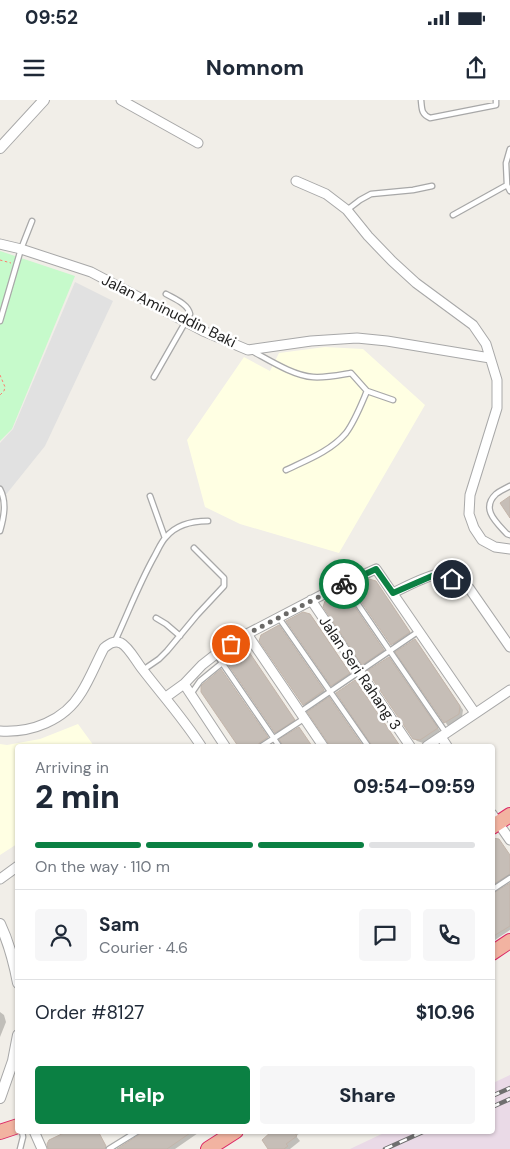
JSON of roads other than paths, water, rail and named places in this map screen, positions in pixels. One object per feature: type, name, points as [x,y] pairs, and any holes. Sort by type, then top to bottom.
[{"type":"highway","points":[[495,950],[510,941]]},
{"type":"highway","points":[[0,1132],[15,1127]]},
{"type":"highway","points":[[208,1149],[229,1134]]},
{"type":"street","points":[[0,148],[44,100]]},
{"type":"street","points":[[121,100],[198,144]]},
{"type":"street","points":[[296,181],[326,194],[347,210],[368,236],[398,266],[416,283],[473,325],[486,344],[497,380],[497,408],[470,495],[469,514],[474,528],[482,540],[495,547],[510,549]]},
{"type":"street","name":"Jalan Aminuddin Baki","points":[[0,244],[91,272],[203,331],[248,350],[311,341],[357,338],[490,358]]},
{"type":"street","points":[[166,697],[184,684],[202,665],[216,654],[247,634],[311,600],[376,569],[476,713]]},
{"type":"street","points":[[393,593],[441,574],[464,583],[510,647]]},
{"type":"street","name":"Jalan Seri Rahang 3","points":[[311,600],[409,744]]},
{"type":"street","points":[[247,634],[322,744]]},
{"type":"street","points":[[0,731],[14,732],[34,728],[55,720],[81,694],[104,648],[115,641],[125,646],[166,697],[196,744]]},
{"type":"street","points":[[184,684],[224,744]]},
{"type":"street","points":[[430,744],[510,690]]},
{"type":"street","points":[[444,735],[446,744]]},
{"type":"street","points":[[498,820],[510,840]]},
{"type":"street","points":[[0,879],[15,868]]},
{"type":"street","points":[[0,924],[15,970]]},
{"type":"street","points":[[0,1098],[15,1050]]},
{"type":"street","points":[[35,1134],[42,1149]]},
{"type":"lane","points":[[421,100],[422,112],[430,118],[496,105],[496,100]]},
{"type":"lane","points":[[510,148],[506,162],[507,185],[510,191]]},
{"type":"lane","points":[[453,215],[507,185]]},
{"type":"lane","points":[[347,210],[370,194],[413,190],[432,186]]},
{"type":"lane","points":[[0,321],[21,249],[32,221]]},
{"type":"lane","points":[[154,377],[190,314],[188,307],[166,294]]},
{"type":"lane","points":[[248,350],[300,375],[324,377],[351,373],[367,391],[393,400]]},
{"type":"lane","points":[[286,470],[325,451],[345,434],[367,391]]},
{"type":"lane","points":[[510,486],[496,494],[490,504],[490,511],[494,520],[510,535]]},
{"type":"lane","points":[[0,489],[3,494],[4,517],[0,531]]},
{"type":"lane","points":[[150,496],[165,538]]},
{"type":"lane","points":[[115,641],[143,577],[165,538],[173,530],[185,524],[197,520],[208,521]]},
{"type":"lane","points":[[143,670],[159,659],[224,586],[224,578],[194,548]]},
{"type":"lane","points":[[343,584],[390,651],[444,735]]},
{"type":"lane","points":[[279,617],[367,744]]},
{"type":"lane","points":[[156,618],[180,636]]},
{"type":"lane","points":[[265,744],[274,739],[330,691],[419,631]]},
{"type":"lane","points":[[216,654],[278,744]]},
{"type":"lane","points":[[191,694],[200,681],[222,663]]},
{"type":"lane","points":[[495,888],[510,878]]},
{"type":"lane","points":[[20,1149],[22,1134]]},
{"type":"lane","points":[[109,1149],[133,1134]]},
{"type":"railway","points":[[495,1095],[510,1088]]},
{"type":"railway","points":[[495,1106],[510,1099]]},
{"type":"railway","points":[[385,1149],[418,1134]]}]
